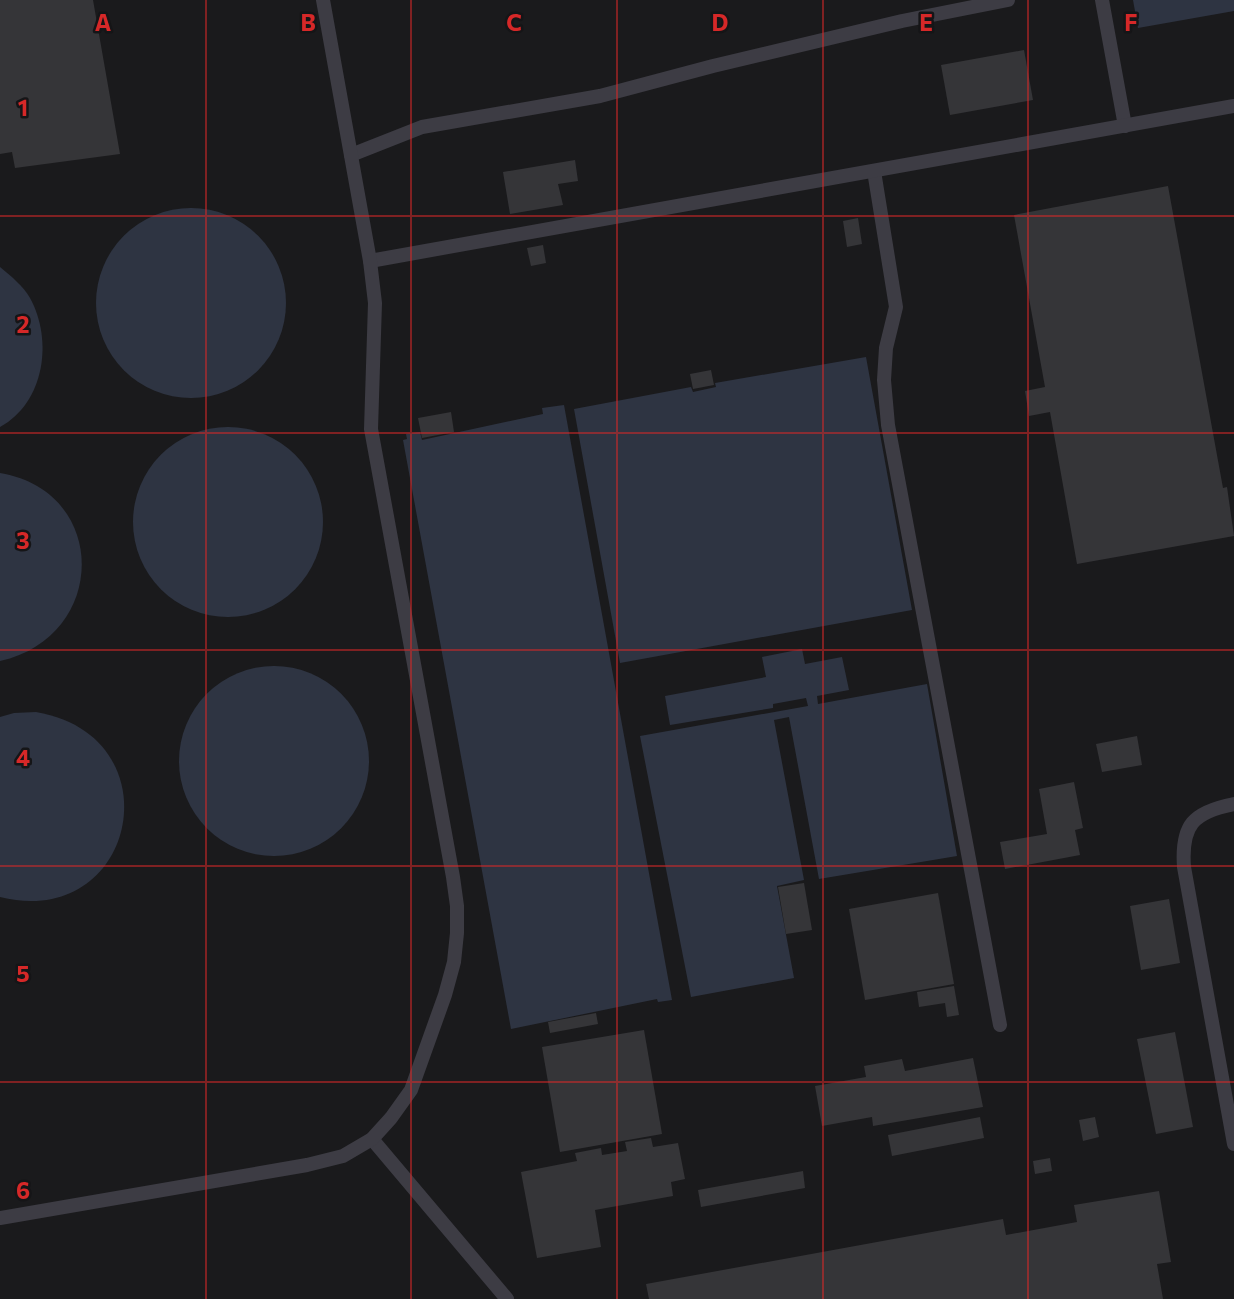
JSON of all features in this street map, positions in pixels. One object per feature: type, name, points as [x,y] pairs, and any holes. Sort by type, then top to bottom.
[{"type":"lane","points":[[0,1218],[307,1166],[342,1156],[372,1139],[411,1090],[454,962],[457,906],[453,877],[371,429],[375,303],[370,261],[323,0]]},
{"type":"lane","points":[[351,155],[422,128],[600,96],[740,59],[902,21],[1008,0]]},
{"type":"lane","points":[[1102,0],[1125,126]]},
{"type":"lane","points":[[370,261],[1234,106]]},
{"type":"lane","points":[[874,171],[896,307],[886,348],[884,380],[888,425],[1000,1026]]},
{"type":"lane","points":[[1234,804],[1201,814],[1190,825],[1183,851],[1234,1144]]},
{"type":"lane","points":[[372,1139],[507,1299]]},
{"type":"water","points":[[1133,0],[1234,0],[1234,11],[1138,28]]},
{"type":"water","points":[[191,208],[227,215],[258,236],[279,267],[286,303],[279,339],[258,370],[227,391],[191,398],[155,391],[124,370],[103,339],[96,303],[103,267],[124,236],[155,215]]},
{"type":"water","points":[[0,267],[30,298],[41,332],[42,351],[35,386],[27,402],[15,416],[0,427]]},
{"type":"water","points":[[866,357],[912,610],[620,663],[574,409],[691,387],[693,392],[716,387],[715,383]]},
{"type":"water","points":[[564,405],[672,1000],[658,1002],[657,999],[511,1029],[403,440],[407,439],[406,434],[420,432],[422,440],[543,414],[542,408]]},
{"type":"water","points":[[228,427],[264,434],[295,455],[316,486],[323,522],[316,558],[295,589],[264,610],[228,617],[192,610],[161,589],[140,558],[133,522],[140,486],[161,455],[192,434]]},
{"type":"water","points":[[0,473],[36,485],[61,506],[77,534],[82,564],[77,595],[61,624],[36,646],[0,661]]},
{"type":"water","points":[[802,649],[805,664],[842,657],[849,690],[817,696],[818,704],[927,684],[957,856],[819,879],[789,717],[774,720],[804,880],[777,886],[794,978],[691,997],[640,736],[808,706],[806,698],[773,704],[773,708],[670,725],[665,696],[766,677],[762,657]]},
{"type":"water","points":[[274,666],[310,673],[341,694],[362,725],[369,761],[362,797],[341,828],[310,849],[274,856],[238,849],[207,828],[186,797],[179,761],[186,725],[207,694],[238,673]]},
{"type":"water","points":[[36,712],[81,728],[109,756],[123,790],[122,826],[109,860],[83,886],[47,900],[0,897],[0,717]]},
{"type":"building","points":[[0,0],[93,0],[120,154],[15,168],[12,152],[0,154]]},
{"type":"building","points":[[1024,50],[1033,100],[950,115],[941,65]]},
{"type":"building","points":[[575,160],[578,181],[558,184],[563,205],[510,214],[503,172]]},
{"type":"building","points":[[1168,186],[1223,488],[1227,487],[1234,536],[1077,564],[1050,412],[1029,416],[1025,391],[1045,387],[1014,215]]},
{"type":"building","points":[[858,218],[862,244],[847,247],[843,221]]},
{"type":"building","points":[[543,245],[546,263],[531,266],[527,248]]},
{"type":"building","points":[[711,370],[714,385],[693,389],[690,374]]},
{"type":"building","points":[[451,412],[454,432],[422,438],[418,418]]},
{"type":"building","points":[[1137,736],[1142,765],[1102,772],[1096,744]]},
{"type":"building","points":[[1074,782],[1083,828],[1075,830],[1080,855],[1005,869],[1000,842],[1047,834],[1039,789]]},
{"type":"building","points":[[804,883],[812,930],[786,934],[778,887]]},
{"type":"building","points":[[938,893],[954,984],[865,1000],[849,909]]},
{"type":"building","points":[[1169,899],[1180,963],[1141,970],[1130,906]]},
{"type":"building","points":[[954,986],[959,1015],[947,1017],[945,1003],[919,1007],[917,992]]},
{"type":"building","points":[[596,1013],[598,1024],[550,1033],[548,1022]]},
{"type":"building","points":[[644,1030],[662,1134],[560,1152],[542,1047]]},
{"type":"building","points":[[1175,1032],[1193,1127],[1156,1134],[1137,1039]]},
{"type":"building","points":[[973,1058],[983,1107],[873,1126],[872,1117],[822,1126],[815,1086],[866,1077],[864,1066],[902,1059],[905,1071]]},
{"type":"building","points":[[980,1117],[984,1138],[892,1156],[888,1135]]},
{"type":"building","points":[[1095,1117],[1099,1137],[1083,1141],[1079,1120]]},
{"type":"building","points":[[651,1138],[653,1147],[678,1143],[685,1179],[671,1182],[673,1196],[595,1210],[601,1247],[537,1258],[521,1172],[577,1161],[575,1153],[601,1148],[602,1155],[627,1151],[625,1142]]},
{"type":"building","points":[[1050,1158],[1052,1171],[1035,1174],[1033,1161]]},
{"type":"building","points":[[803,1171],[805,1188],[701,1207],[698,1190]]},
{"type":"building","points":[[1159,1191],[1171,1262],[1157,1264],[1163,1299],[649,1299],[646,1284],[1003,1219],[1006,1235],[1077,1222],[1074,1205]]}]
